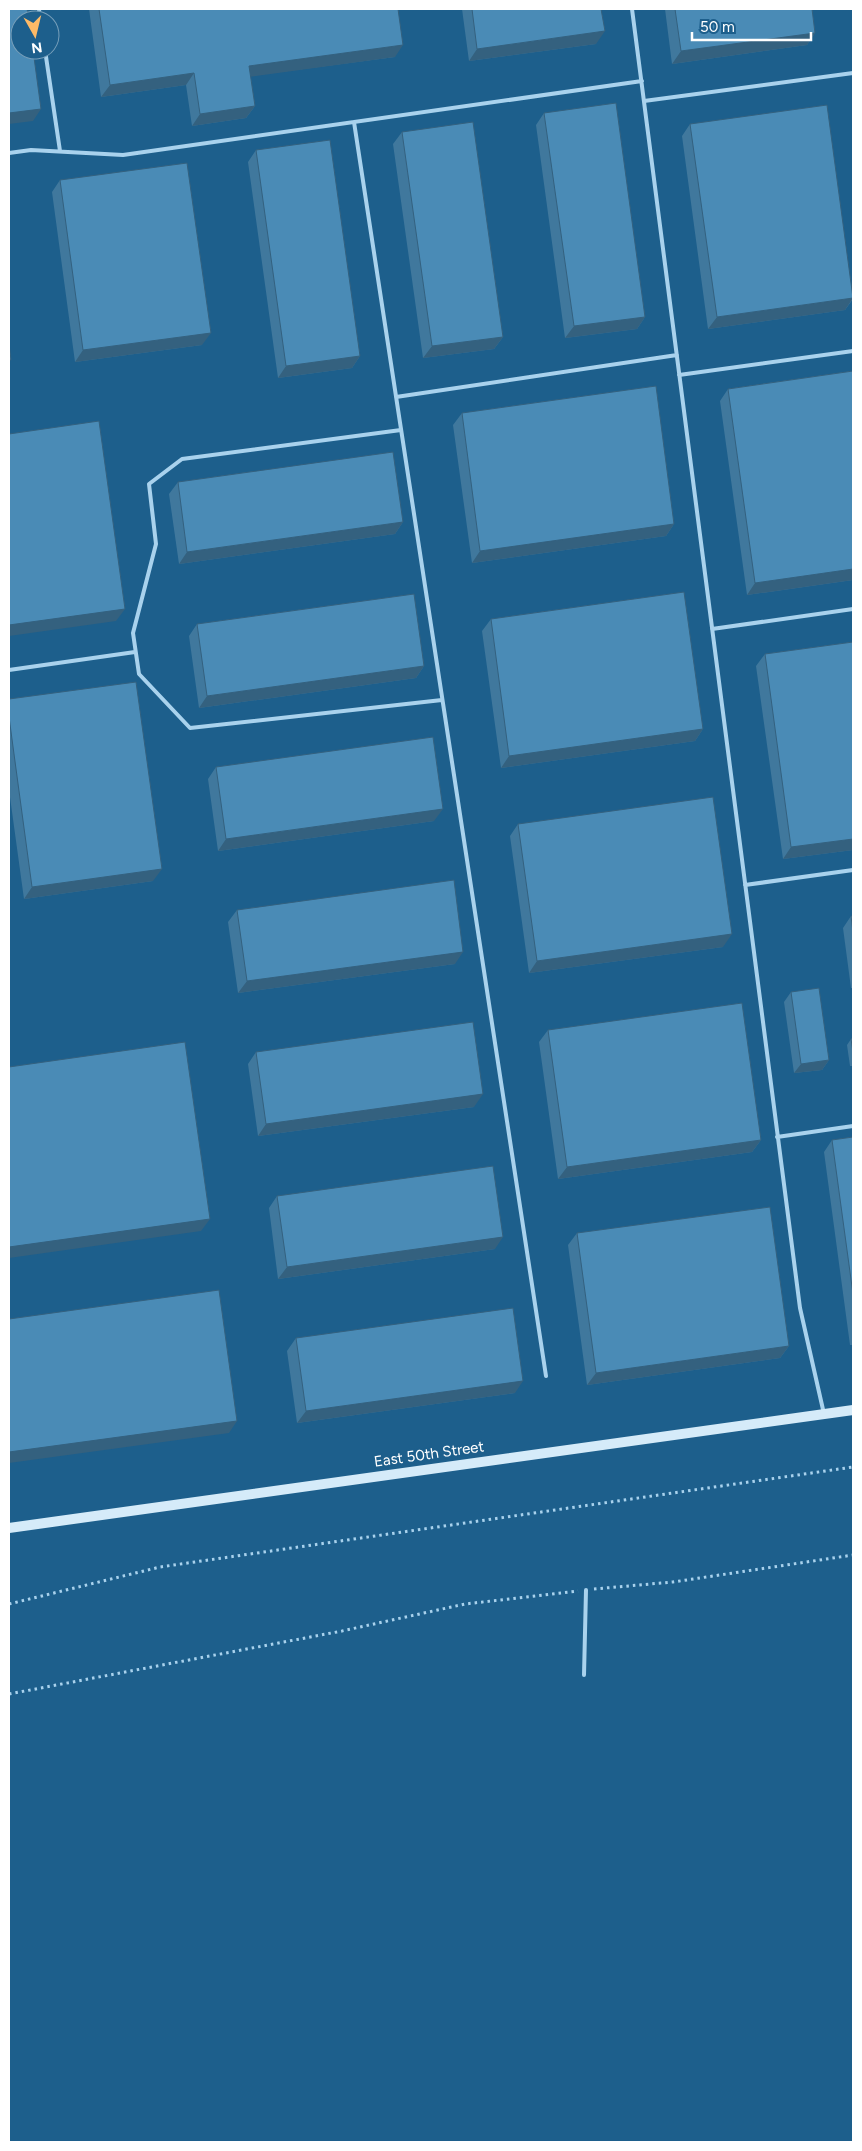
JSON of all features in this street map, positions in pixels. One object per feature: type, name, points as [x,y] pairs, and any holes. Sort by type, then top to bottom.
[{"type":"main road","name":"East 50th Street","points":[[9,1528],[853,1410]]},
{"type":"lane","points":[[632,9],[800,1308],[824,1414]]},
{"type":"lane","points":[[46,60],[60,151]]},
{"type":"lane","points":[[644,101],[853,73]]},
{"type":"lane","points":[[9,153],[31,150],[123,155],[642,81]]},
{"type":"lane","points":[[354,122],[546,1376]]},
{"type":"lane","points":[[679,375],[853,351]]},
{"type":"lane","points":[[396,397],[677,355]]},
{"type":"lane","points":[[401,430],[182,459],[149,484],[156,544],[133,633],[139,674],[190,728],[442,700]]},
{"type":"lane","points":[[712,629],[853,609]]},
{"type":"lane","points":[[9,670],[136,652]]},
{"type":"lane","points":[[745,886],[853,870]]},
{"type":"lane","points":[[778,1137],[853,1126]]},
{"type":"lane","points":[[584,1675],[586,1590]]},
{"type":"path","points":[[9,1604],[160,1567],[853,1467]]},
{"type":"path","points":[[9,1694],[351,1630],[465,1604],[673,1582],[853,1555]]},
{"type":"building","points":[[9,9],[27,9],[10,10],[10,60],[34,60],[41,109],[9,113]]},
{"type":"building","points":[[99,9],[398,9],[403,45],[249,66],[255,106],[200,114],[194,73],[110,85]]},
{"type":"building","points":[[472,9],[601,9],[605,31],[477,49]]},
{"type":"building","points":[[675,9],[812,9],[815,33],[681,51]]},
{"type":"building","points":[[616,103],[645,317],[574,326],[544,113]]},
{"type":"building","points":[[827,105],[853,298],[717,317],[690,124]]},
{"type":"building","points":[[473,122],[503,337],[432,346],[402,132]]},
{"type":"building","points":[[330,140],[360,356],[286,366],[256,150]]},
{"type":"building","points":[[187,163],[211,333],[83,350],[60,180]]},
{"type":"building","points":[[9,344],[11,360],[9,360]]},
{"type":"building","points":[[853,371],[853,569],[755,583],[728,389]]},
{"type":"building","points":[[656,386],[674,524],[480,551],[462,413]]},
{"type":"building","points":[[99,421],[125,609],[9,625],[9,434]]},
{"type":"building","points":[[393,452],[403,522],[187,552],[178,482]]},
{"type":"building","points":[[684,592],[703,729],[509,756],[491,619]]},
{"type":"building","points":[[414,594],[424,666],[207,696],[197,624]]},
{"type":"building","points":[[853,642],[853,839],[791,847],[765,654]]},
{"type":"building","points":[[136,682],[162,869],[32,887],[9,717],[9,699]]},
{"type":"building","points":[[433,737],[443,809],[226,839],[216,767]]},
{"type":"building","points":[[713,797],[732,934],[537,961],[518,824]]},
{"type":"building","points":[[454,880],[463,952],[247,981],[237,910]]},
{"type":"building","points":[[851,916],[853,916],[853,932]]},
{"type":"building","points":[[819,988],[829,1060],[801,1064],[791,992]]},
{"type":"building","points":[[742,1003],[761,1140],[567,1167],[548,1030]]},
{"type":"building","points":[[473,1022],[483,1094],[266,1124],[256,1052]]},
{"type":"building","points":[[185,1042],[210,1219],[9,1247],[9,1067]]},
{"type":"building","points":[[853,1137],[853,1294],[832,1140]]},
{"type":"building","points":[[493,1166],[503,1237],[287,1267],[277,1196]]},
{"type":"building","points":[[770,1207],[789,1346],[596,1373],[577,1233]]},
{"type":"building","points":[[219,1290],[237,1421],[9,1452],[9,1319]]},
{"type":"building","points":[[513,1308],[523,1381],[306,1411],[296,1338]]}]
